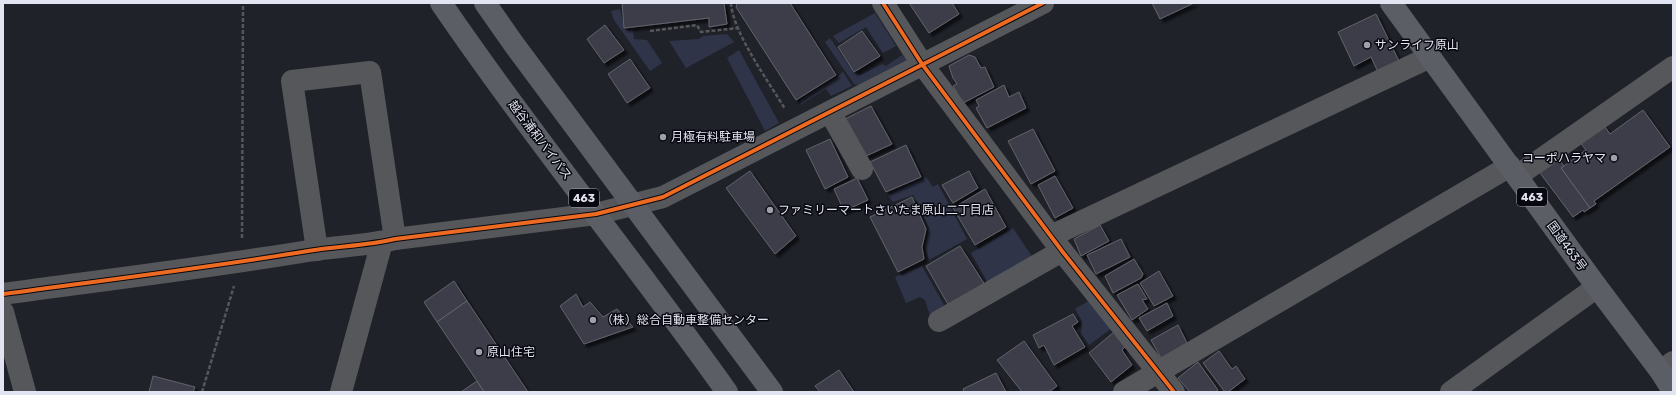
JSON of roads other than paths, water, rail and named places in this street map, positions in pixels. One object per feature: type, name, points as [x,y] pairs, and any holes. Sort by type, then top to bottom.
[{"type":"highway","name":"越谷浦和バイパス","points":[[440,3],[488,72],[596,214],[722,391]]},
{"type":"highway","name":"463","points":[[485,3],[772,392]]},
{"type":"highway","name":"国道463号","points":[[1391,3],[1597,287],[1669,381]]},
{"type":"street","points":[[883,3],[922,64],[1057,243],[1174,392]]},
{"type":"street","points":[[3,294],[242,262],[317,250],[596,214],[663,197],[1043,3]]},
{"type":"street","points":[[939,321],[1057,243],[1430,57]]},
{"type":"street","points":[[1124,392],[1513,171],[1673,67]]},
{"type":"street","points":[[317,250],[292,81],[370,72],[389,241],[341,392]]},
{"type":"street","points":[[830,112],[862,169]]},
{"type":"street","points":[[1451,392],[1597,287]]},
{"type":"street","points":[[3,312],[25,392]]},
{"type":"place","name":"サンライフ原山","points":[[1367,45]]},
{"type":"place","name":"月極有料駐車場","points":[[663,137]]},
{"type":"place","name":"コーポハラヤマ","points":[[1614,158]]},
{"type":"place","name":"ファミリーマートさいたま原山二丁目店","points":[[770,210]]},
{"type":"place","name":"（株）総合自動車整備センター","points":[[593,320]]},
{"type":"place","name":"原山住宅","points":[[479,352]]}]
